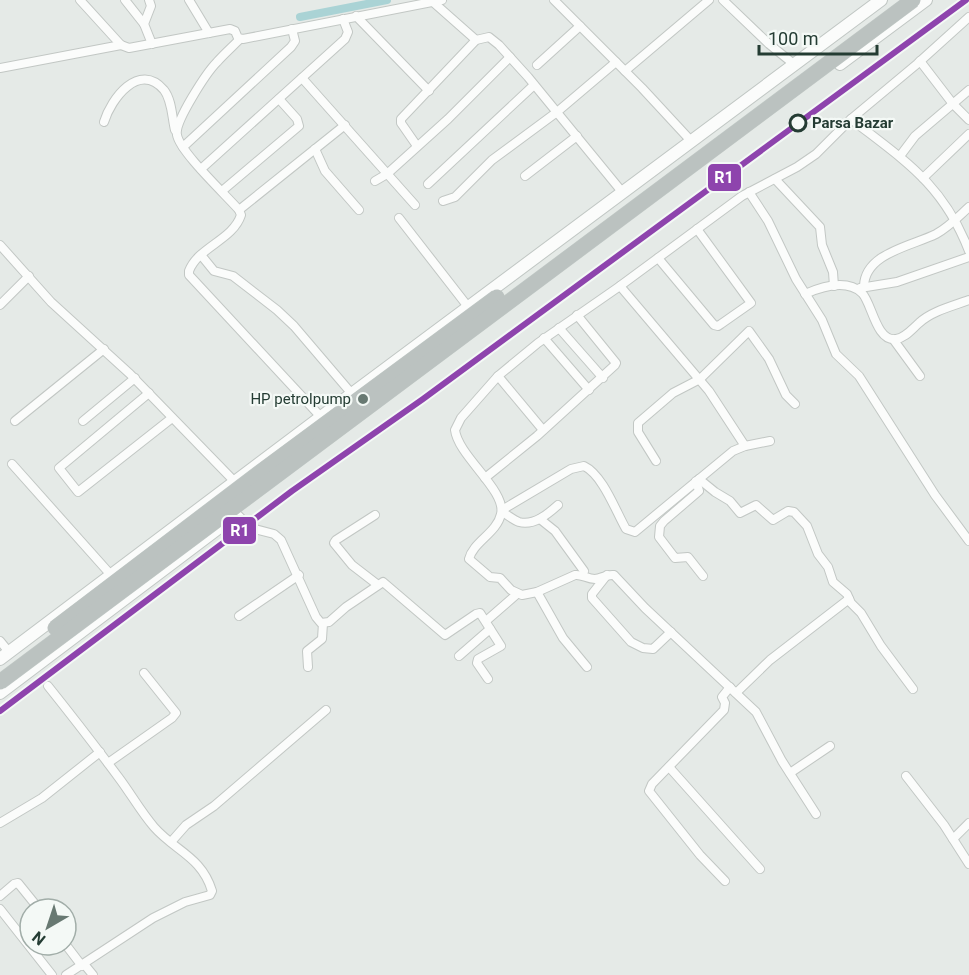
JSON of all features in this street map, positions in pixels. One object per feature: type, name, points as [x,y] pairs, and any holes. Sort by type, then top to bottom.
[{"type":"highway","points":[[0,670],[263,470],[896,0]]},
{"type":"highway","points":[[0,682],[913,0]]},
{"type":"street","points":[[80,0],[122,45],[129,48],[230,29],[237,35]]},
{"type":"street","points":[[125,0],[144,24],[152,44]]},
{"type":"street","points":[[144,24],[152,6],[148,0]]},
{"type":"street","points":[[189,0],[209,33]]},
{"type":"street","points":[[554,0],[692,142]]},
{"type":"street","points":[[625,71],[709,0]]},
{"type":"street","points":[[723,0],[769,44],[795,65]]},
{"type":"street","points":[[0,641],[5,656],[321,417],[881,0]]},
{"type":"street","points":[[0,693],[926,0]]},
{"type":"street","points":[[176,134],[184,111],[237,35],[292,29],[437,1],[476,40]]},
{"type":"street","points":[[356,16],[429,91]]},
{"type":"street","points":[[816,814],[790,773],[761,718],[750,704],[639,603],[617,578],[611,574],[592,579],[575,575],[525,595],[518,594],[500,578],[490,577],[469,558],[495,527],[502,511],[500,501],[457,440],[455,430],[461,418],[498,376],[544,338],[749,192],[816,154],[851,119],[969,17]]},
{"type":"street","points":[[201,169],[348,36],[343,19]]},
{"type":"street","points":[[537,65],[579,26]]},
{"type":"street","points":[[183,147],[291,47],[295,41],[292,29]]},
{"type":"street","points":[[417,146],[400,119],[476,40],[489,37],[510,57],[623,193]]},
{"type":"street","points":[[0,68],[122,45]]},
{"type":"street","points":[[375,181],[387,174],[456,112],[510,57]]},
{"type":"street","points":[[920,61],[953,104],[969,120]]},
{"type":"street","points":[[443,201],[455,197],[492,160],[556,112],[616,62]]},
{"type":"street","points":[[302,78],[415,205]]},
{"type":"street","points":[[104,122],[108,109],[121,92],[135,81],[154,83],[165,91],[176,134],[183,147],[239,210],[240,215],[236,225],[201,255],[189,271],[193,281],[321,417]]},
{"type":"street","points":[[428,184],[534,85]]},
{"type":"street","points":[[900,156],[915,136],[969,90]]},
{"type":"street","points":[[222,191],[299,126],[297,119],[279,99]]},
{"type":"street","points":[[851,119],[900,156],[923,178],[955,220],[969,251]]},
{"type":"street","points":[[239,210],[345,125]]},
{"type":"street","points":[[923,178],[969,134]]},
{"type":"street","points":[[525,176],[577,136]]},
{"type":"street","points":[[315,149],[325,171],[359,210]]},
{"type":"street","points":[[659,167],[675,187]]},
{"type":"street","points":[[775,179],[820,228],[822,246],[833,272],[834,286]]},
{"type":"street","points":[[749,192],[768,221],[805,294],[822,320],[836,354],[859,376],[935,495],[969,541]]},
{"type":"street","points":[[920,376],[892,339],[878,326],[861,288],[865,275],[875,263],[909,245],[935,235],[969,207]]},
{"type":"street","points":[[399,218],[469,308]]},
{"type":"street","points":[[658,258],[718,326],[751,303],[697,229]]},
{"type":"street","points":[[0,246],[51,302],[135,378],[235,482]]},
{"type":"street","points":[[201,255],[214,271],[233,276],[278,310],[356,391],[377,409]]},
{"type":"street","points":[[805,294],[834,286],[861,288],[903,280],[969,257]]},
{"type":"street","points":[[0,305],[29,276]]},
{"type":"street","points":[[620,286],[700,379],[745,446]]},
{"type":"street","points":[[892,339],[902,337],[930,315],[969,300]]},
{"type":"street","points":[[485,478],[603,378],[616,363],[578,315]]},
{"type":"street","points":[[559,328],[603,378]]},
{"type":"street","points":[[656,461],[638,432],[639,423],[673,393],[700,379],[749,331],[769,359],[786,395],[795,404]]},
{"type":"street","points":[[544,338],[589,390]]},
{"type":"street","points":[[15,421],[104,349]]},
{"type":"street","points":[[498,376],[543,430]]},
{"type":"street","points":[[83,421],[135,378]]},
{"type":"street","points":[[149,393],[58,468],[78,492],[172,417]]},
{"type":"street","points":[[502,511],[571,469],[584,466],[595,475],[608,494],[626,529],[634,532],[734,451],[745,446],[770,441]]},
{"type":"street","points":[[12,464],[111,575]]},
{"type":"street","points":[[697,480],[699,491],[664,520],[660,526],[659,537],[675,558],[686,556],[704,576]]},
{"type":"street","points":[[697,480],[727,499],[741,513],[755,504],[773,520],[788,511],[794,512],[807,526],[818,554],[830,570],[833,582],[847,594],[853,606],[861,613],[881,646],[913,689]]},
{"type":"street","points":[[502,511],[522,522],[540,519],[558,505]]},
{"type":"street","points":[[237,514],[250,528],[268,532],[285,544],[316,617],[323,623]]},
{"type":"street","points":[[375,515],[334,543],[352,565],[378,585]]},
{"type":"street","points":[[540,519],[555,531],[584,571]]},
{"type":"street","points":[[239,616],[299,575]]},
{"type":"street","points":[[607,575],[592,594],[592,598],[632,642],[640,647],[653,649],[671,632]]},
{"type":"street","points":[[323,623],[378,585],[385,583],[444,635],[478,613],[481,614],[501,647],[481,656],[477,661],[488,679]]},
{"type":"street","points":[[537,592],[563,638],[586,667]]},
{"type":"street","points":[[459,656],[518,594]]},
{"type":"street","points":[[725,881],[700,855],[649,791],[652,784],[724,710],[725,703],[722,697],[849,599]]},
{"type":"street","points":[[47,623],[62,646]]},
{"type":"street","points":[[308,667],[307,651],[322,639],[323,623]]},
{"type":"street","points":[[108,763],[176,713],[144,673]]},
{"type":"street","points":[[48,686],[100,752],[145,816],[198,865],[208,880],[211,893],[185,902],[153,918],[66,975]]},
{"type":"street","points":[[171,842],[186,825],[214,806],[326,710]]},
{"type":"street","points":[[790,773],[830,746]]},
{"type":"street","points":[[0,823],[42,798],[100,752]]},
{"type":"street","points":[[669,767],[760,869]]},
{"type":"street","points":[[906,776],[969,864]]},
{"type":"street","points":[[953,839],[969,823]]},
{"type":"street","points":[[0,896],[14,884],[18,884],[29,897]]},
{"type":"street","points":[[0,909],[52,975]]},
{"type":"street","points":[[76,957],[93,975]]},
{"type":"waterway","points":[[300,17],[387,0]]},
{"type":"transit line","name":"R1","points":[[0,711],[292,491],[423,399],[966,0]]},
{"type":"place","name":"Parsa Bazar","points":[[798,123]]},
{"type":"place","name":"HP petrolpump","points":[[363,399]]}]
